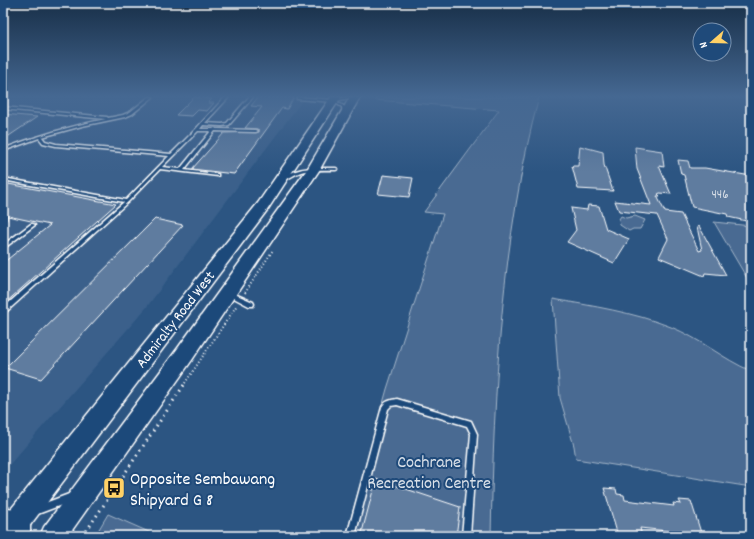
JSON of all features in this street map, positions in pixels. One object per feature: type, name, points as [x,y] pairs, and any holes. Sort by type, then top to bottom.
[{"type":"main road","name":"Admiralty Road West","points":[[6,536],[278,184],[319,122]]},
{"type":"main road","name":"Admiralty Road West","points":[[52,536],[185,354],[314,169],[342,122]]},
{"type":"lane","points":[[3,150],[40,137],[97,122]]},
{"type":"lane","points":[[3,311],[127,201],[202,124],[222,125],[230,122]]},
{"type":"lane","points":[[197,130],[215,129],[256,131]]},
{"type":"lane","points":[[181,171],[215,129]]},
{"type":"lane","points":[[40,137],[44,142],[56,145],[173,155]]},
{"type":"lane","points":[[159,168],[217,175]]},
{"type":"lane","points":[[278,184],[296,171],[336,169]]},
{"type":"lane","points":[[3,179],[127,201]]},
{"type":"lane","points":[[3,247],[33,225]]},
{"type":"lane","points":[[227,293],[251,304]]},
{"type":"lane","points":[[351,536],[385,407],[390,403],[397,402],[469,423],[473,428],[474,434],[466,536]]},
{"type":"lane","points":[[18,520],[63,501],[89,484]]},
{"type":"shaded area","points":[[3,122],[286,122],[146,308],[3,472]]},
{"type":"green space","name":"Cochrane Recreation Centre","points":[[490,122],[533,122],[516,205],[502,315],[494,426],[491,536],[346,536],[387,389],[443,214],[424,212]]},
{"type":"green space","points":[[621,216],[626,218],[635,216],[645,220],[640,229],[633,229],[629,231],[620,225],[619,219]]},
{"type":"green space","points":[[714,222],[751,226],[751,285]]},
{"type":"green space","points":[[553,299],[627,313],[671,327],[751,371],[751,487],[576,459],[574,446],[560,398]]},
{"type":"green space","points":[[108,514],[158,536],[95,536]]},
{"type":"building","points":[[3,122],[29,122],[3,140]]},
{"type":"building","points":[[250,122],[272,122],[234,174],[192,169],[224,133],[259,132],[257,129],[245,128]]},
{"type":"building","points":[[580,146],[603,152],[604,165],[613,191],[578,189],[572,166],[578,166]]},
{"type":"building","points":[[635,147],[662,151],[664,167],[659,166],[671,194],[660,193],[658,194],[660,196],[657,196],[665,212],[681,214],[699,251],[702,250],[697,227],[699,226],[726,275],[705,273],[704,276],[659,257],[668,239],[657,215],[619,211],[615,201],[651,205],[637,169]]},
{"type":"building","points":[[678,160],[688,161],[690,168],[705,168],[751,176],[751,222],[728,217],[727,214],[692,207],[684,175],[681,174]]},
{"type":"building","points":[[383,175],[413,178],[409,197],[378,194]]},
{"type":"building","points":[[3,183],[116,204],[3,305],[3,263],[50,225],[3,215]]},
{"type":"building","points":[[588,205],[599,206],[606,229],[629,239],[614,263],[567,242],[576,230],[571,208],[587,210]]},
{"type":"building","points":[[155,219],[183,225],[41,379],[5,368]]},
{"type":"building","points":[[376,479],[460,507],[456,536],[361,536]]},
{"type":"building","points":[[604,488],[616,489],[617,494],[624,495],[625,500],[674,506],[673,503],[681,504],[679,500],[691,501],[702,536],[678,536],[676,532],[640,528],[642,536],[618,536]]},
{"type":"place","name":"Opposite Sembawang Shipyard G 8","points":[[114,488]]}]
